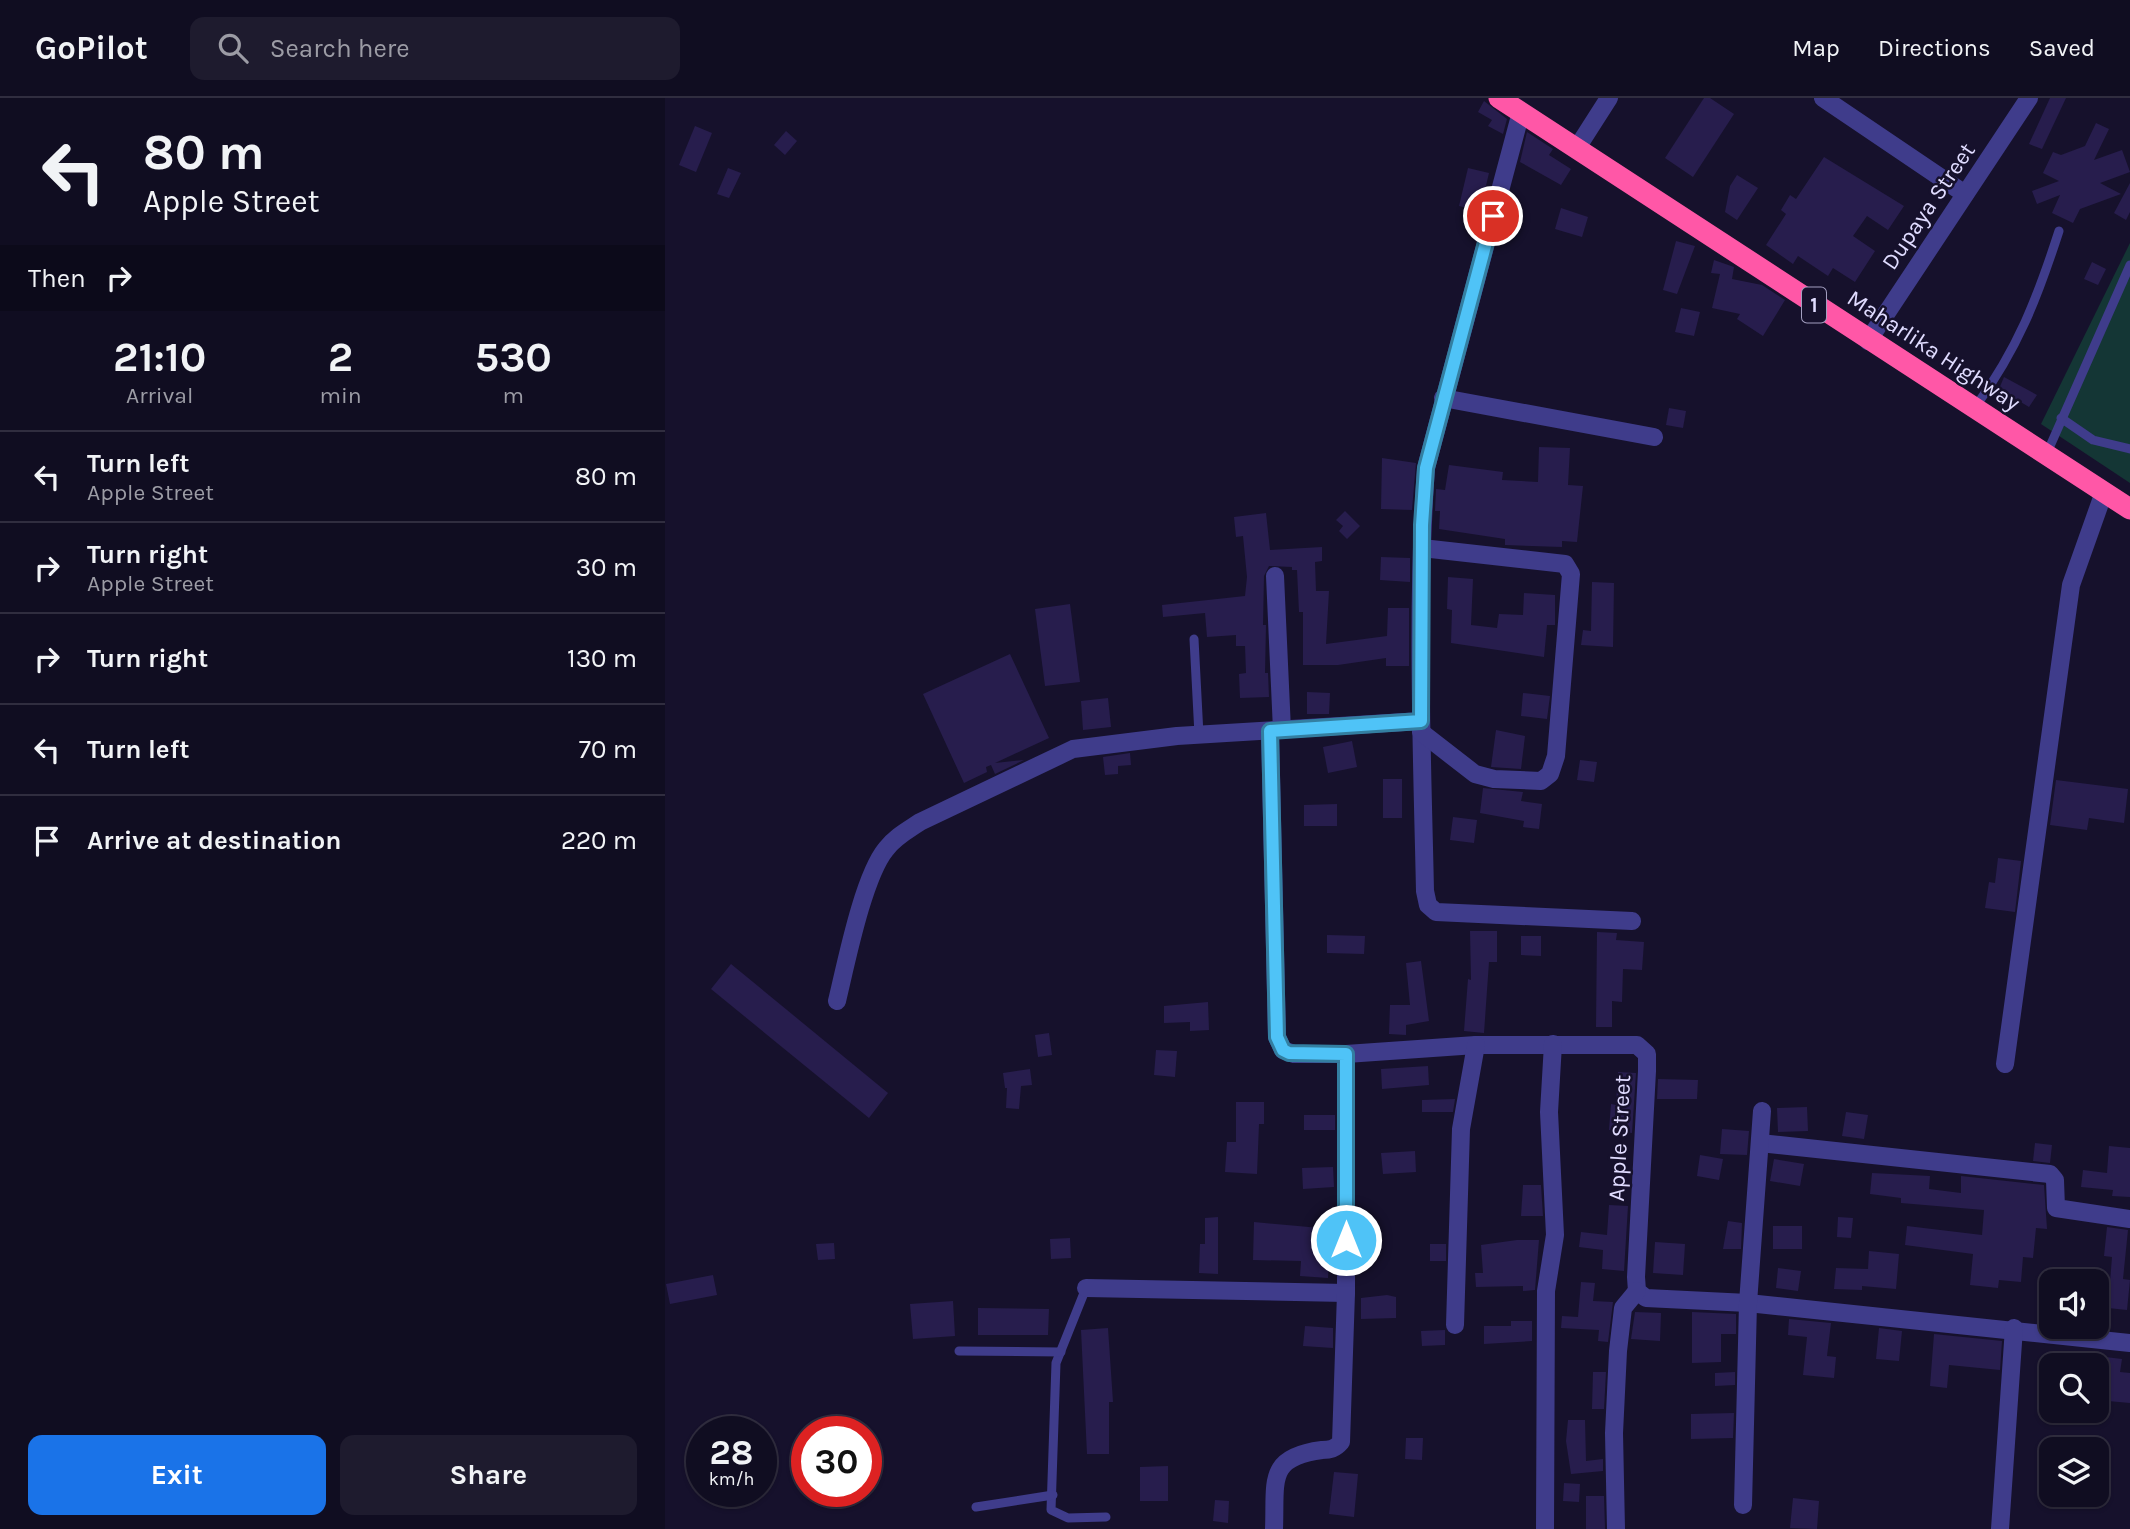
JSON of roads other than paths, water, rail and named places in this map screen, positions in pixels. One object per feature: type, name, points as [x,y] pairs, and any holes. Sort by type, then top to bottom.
[{"type":"highway","name":"Maharlika Highway","points":[[1499,98],[1868,341],[2047,453],[2130,509]]},
{"type":"street","points":[[1577,148],[1609,98]]},
{"type":"street","points":[[1823,98],[1965,194]]},
{"type":"street","name":"Dupaya Street","points":[[1868,341],[2026,99]]},
{"type":"street","points":[[1521,112],[1426,468],[1422,548],[1421,726],[1425,891],[1431,908],[1449,913],[1632,921]]},
{"type":"street","points":[[1443,398],[1654,437]]},
{"type":"street","points":[[2005,1064],[2071,584],[2104,492]]},
{"type":"street","points":[[837,1001],[866,892],[884,851],[900,835],[1073,749],[1199,735],[1421,726],[1475,774],[1494,779],[1541,781],[1550,774],[1556,756],[1570,574],[1565,564],[1422,548]]},
{"type":"street","points":[[1275,576],[1276,730]]},
{"type":"street","name":"Apple Street","points":[[1276,730],[1277,1037],[1283,1050],[1289,1053],[1346,1054],[1476,1045],[1553,1044],[1632,1044],[1644,1048],[1647,1054],[1637,1291]]},
{"type":"street","points":[[1545,1529],[1546,1291],[1555,1235],[1550,1139],[1553,1044]]},
{"type":"street","points":[[1455,1325],[1461,1129],[1476,1045]]},
{"type":"street","points":[[1274,1529],[1276,1485],[1284,1462],[1296,1454],[1332,1449],[1341,1442],[1346,1293],[1346,1054]]},
{"type":"street","points":[[1743,1505],[1748,1303],[1762,1111]]},
{"type":"street","points":[[1760,1143],[2050,1174],[2055,1180],[2056,1208],[2130,1219]]},
{"type":"street","points":[[1086,1288],[1346,1293]]},
{"type":"street","points":[[1616,1529],[1614,1433],[1618,1351],[1623,1308],[1637,1291],[1646,1298],[1748,1303],[2014,1328],[2130,1343]]},
{"type":"street","points":[[2000,1529],[2014,1328]]},
{"type":"lane","points":[[1975,408],[2006,365],[2024,329],[2059,231]]},
{"type":"lane","points":[[2047,453],[2130,265]]},
{"type":"lane","points":[[2061,418],[2093,440],[2130,449]]},
{"type":"lane","points":[[1194,639],[1199,735]]},
{"type":"lane","points":[[1086,1288],[1056,1363],[1051,1510],[1068,1518],[1106,1517]]},
{"type":"lane","points":[[959,1350],[1061,1352]]},
{"type":"lane","points":[[976,1507],[1053,1495]]}]
